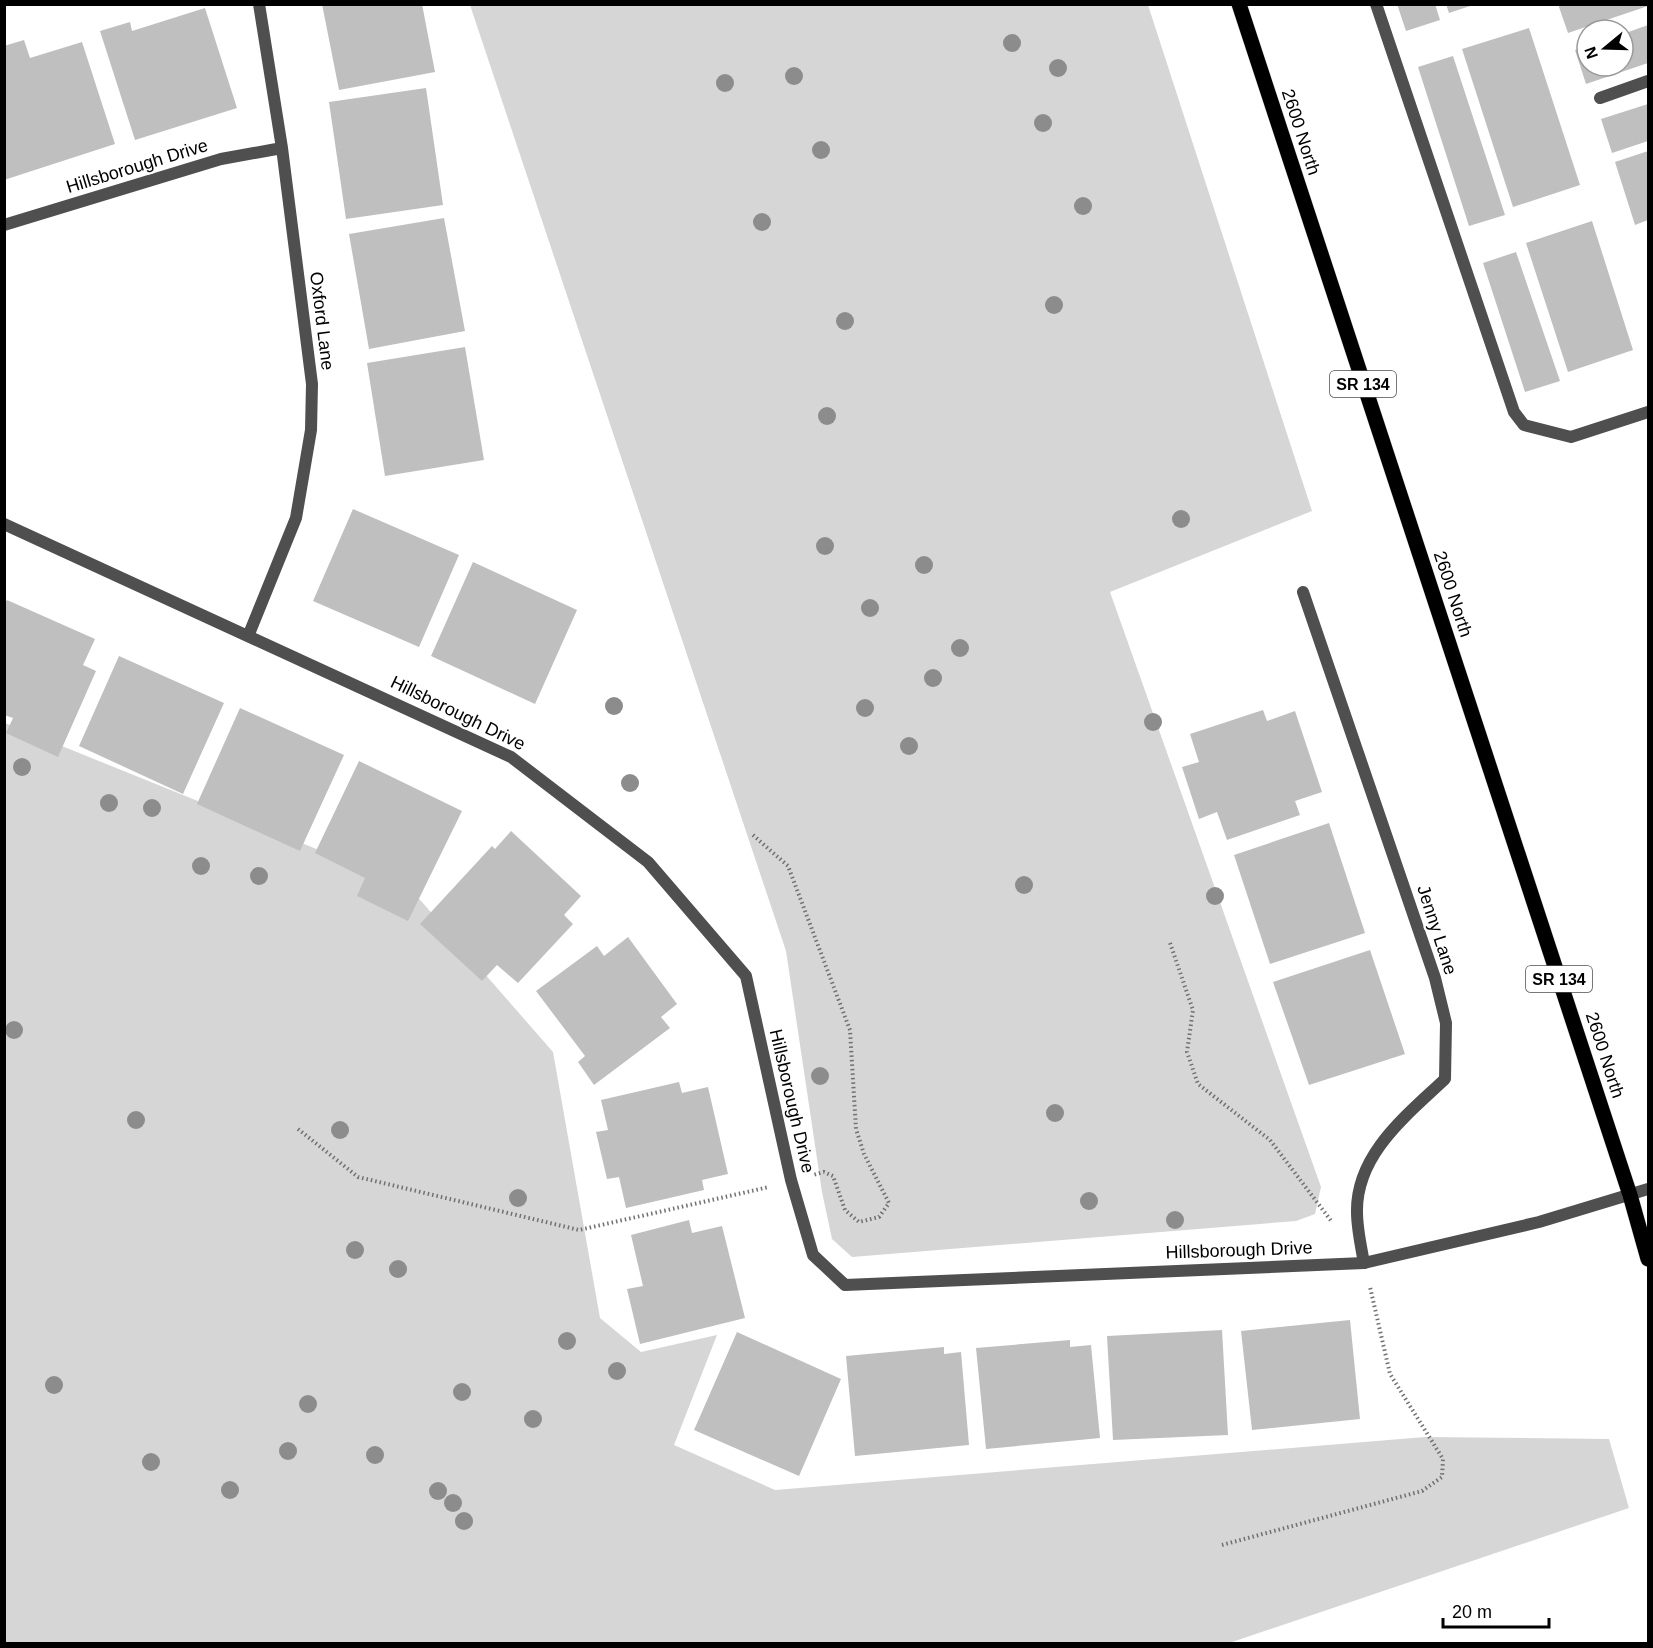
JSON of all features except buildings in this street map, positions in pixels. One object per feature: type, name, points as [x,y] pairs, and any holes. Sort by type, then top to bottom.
[{"type":"main road","name":"2600 North","points":[[1239,4],[1630,1194]]},
{"type":"main road","name":"SR 134","points":[[1630,1194],[1648,1259]]},
{"type":"street","name":"Oxford Lane","points":[[249,634],[296,518],[311,430],[312,384],[282,148],[259,4]]},
{"type":"street","points":[[1376,4],[1514,412],[1524,425],[1571,437],[1648,412]]},
{"type":"street","points":[[1600,98],[1648,81]]},
{"type":"street","name":"Hillsborough Drive","points":[[4,225],[221,159],[282,148]]},
{"type":"street","name":"Hillsborough Drive","points":[[4,524],[512,756],[648,862],[746,975],[791,1180],[813,1255],[845,1285],[1364,1263],[1539,1222],[1648,1189]]},
{"type":"street","name":"Jenny Lane","points":[[1303,592],[1435,978],[1446,1023],[1444,1080],[1387,1134],[1363,1174],[1356,1211],[1364,1263]]},
{"type":"path","points":[[298,1129],[358,1177],[579,1230],[764,1189],[824,1172],[833,1176],[845,1210],[859,1222],[879,1217],[889,1203],[864,1154],[856,1129],[850,1030],[788,866],[753,835]]},
{"type":"shaded area","points":[[470,5],[1148,5],[1312,511],[1110,592],[1321,1187],[1315,1214],[1296,1221],[852,1257],[832,1239],[822,1192],[786,951]]},
{"type":"shaded area","points":[[5,723],[408,886],[553,1052],[600,1318],[641,1352],[717,1335],[674,1445],[775,1490],[1425,1437],[1609,1439],[1629,1508],[1229,1643],[5,1643]]}]
